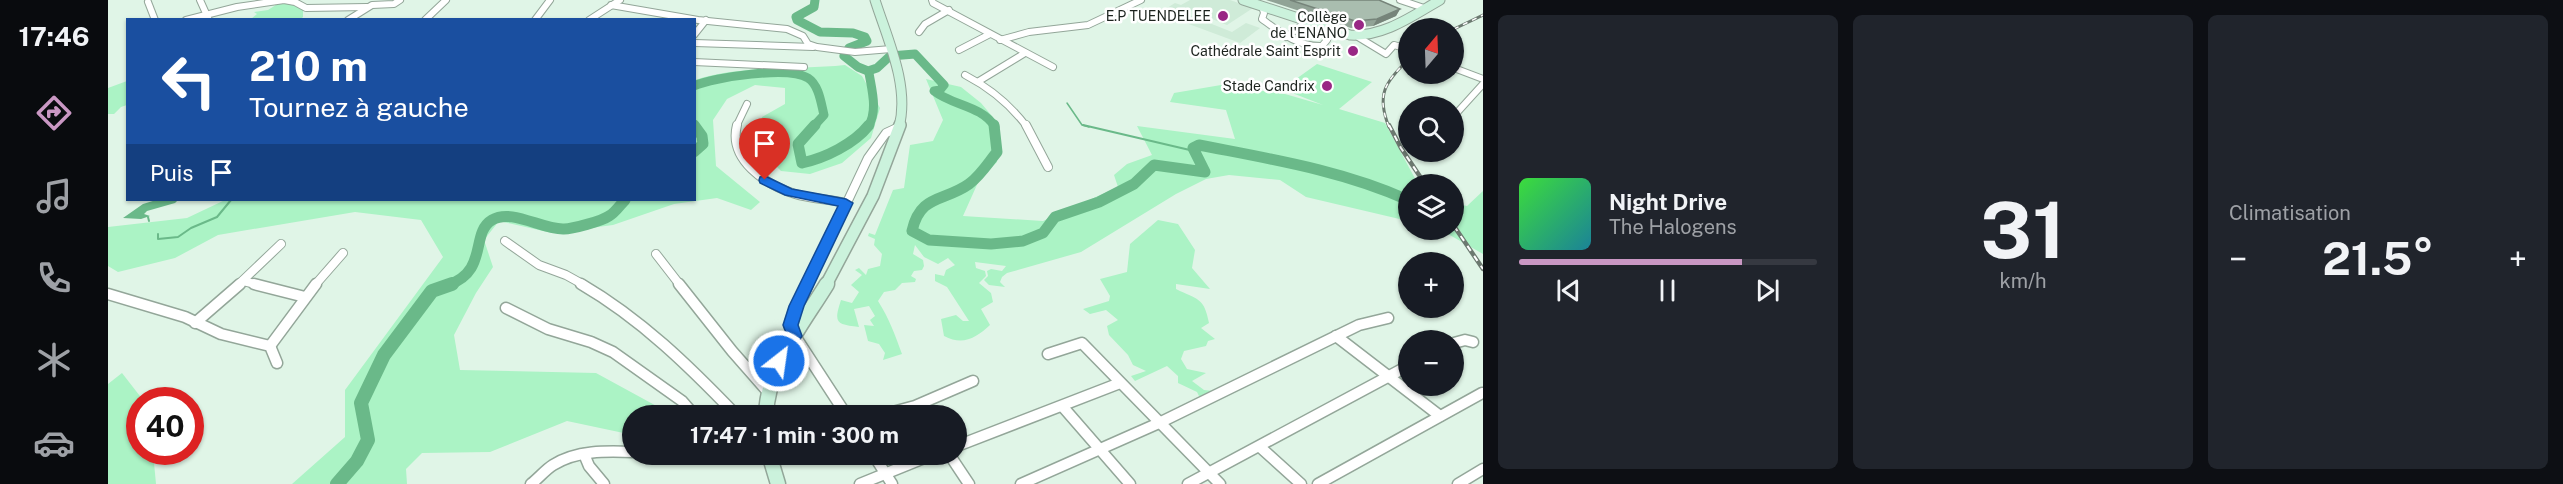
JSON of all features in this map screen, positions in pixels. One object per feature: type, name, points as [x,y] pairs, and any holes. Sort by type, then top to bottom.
[{"type":"street","points":[[200,0],[208,17],[284,0],[295,2],[306,8],[367,7]]},
{"type":"street","points":[[351,18],[376,3],[394,4],[400,0]]},
{"type":"street","points":[[427,18],[446,0]]},
{"type":"street","points":[[536,18],[550,0]]},
{"type":"street","points":[[592,18],[620,0]]},
{"type":"street","points":[[767,405],[768,392],[779,361],[854,239],[886,165],[899,127],[902,111],[892,54],[875,0]]},
{"type":"street","points":[[932,0],[933,3],[1053,67]]},
{"type":"street","points":[[1000,40],[1018,33],[1096,23],[1141,0]]},
{"type":"street","points":[[1243,0],[1358,37],[1386,54],[1398,46]]},
{"type":"street","points":[[1401,0],[1424,8]]},
{"type":"street","points":[[1358,37],[1370,36],[1440,0]]},
{"type":"street","points":[[148,2],[154,18]]},
{"type":"street","points":[[611,5],[693,18]]},
{"type":"street","points":[[1262,6],[1264,13],[1262,19],[1286,37],[1314,47],[1322,46],[1327,40]]},
{"type":"street","points":[[919,32],[925,24],[949,10]]},
{"type":"street","points":[[696,18],[787,29],[803,36],[808,44],[817,47]]},
{"type":"street","points":[[696,32],[706,20]]},
{"type":"street","points":[[1286,37],[1308,21]]},
{"type":"street","points":[[959,50],[990,34]]},
{"type":"street","points":[[696,43],[817,47],[892,54]]},
{"type":"street","points":[[979,81],[1025,53]]},
{"type":"street","points":[[696,62],[804,67]]},
{"type":"street","points":[[1464,72],[1483,79]]},
{"type":"street","points":[[965,75],[979,81],[1025,123],[1041,149],[1048,167]]},
{"type":"street","points":[[1464,105],[1483,84]]},
{"type":"street","points":[[747,104],[735,124],[734,134],[738,154],[752,171],[789,192],[846,203]]},
{"type":"street","points":[[840,405],[790,325],[868,158],[886,133],[899,127]]},
{"type":"street","points":[[505,241],[538,265],[566,275],[616,304],[671,350],[726,405]]},
{"type":"street","points":[[195,323],[281,244]]},
{"type":"street","points":[[270,346],[305,297],[343,253]]},
{"type":"street","points":[[656,254],[732,351],[768,392]]},
{"type":"street","points":[[243,281],[305,297]]},
{"type":"street","points":[[108,294],[185,317],[221,334],[270,346]]},
{"type":"street","points":[[506,308],[551,330],[591,342],[613,352],[685,405]]},
{"type":"street","points":[[1021,484],[1159,423],[1359,325],[1388,318]]},
{"type":"street","points":[[1336,336],[1440,416]]},
{"type":"street","points":[[1464,340],[1473,342]]},
{"type":"street","points":[[1048,354],[1081,343],[1220,484]]},
{"type":"street","points":[[270,346],[278,363]]},
{"type":"street","points":[[1188,484],[1398,372]]},
{"type":"street","points":[[917,405],[973,381]]},
{"type":"street","points":[[967,442],[1120,384]]},
{"type":"street","points":[[1318,484],[1482,393]]},
{"type":"street","points":[[1064,407],[1130,484]]},
{"type":"street","points":[[1260,447],[1301,484]]},
{"type":"street","points":[[531,484],[554,464],[584,454],[622,452]]},
{"type":"street","points":[[584,454],[589,466],[604,484]]},
{"type":"street","points":[[773,465],[778,484]]},
{"type":"street","points":[[880,465],[892,484]]},
{"type":"street","points":[[860,484],[904,465]]},
{"type":"street","points":[[956,465],[969,484]]},
{"type":"street","points":[[1458,484],[1483,469]]},
{"type":"shaded area","points":[[1190,0],[1230,0],[1253,8],[1227,25],[1190,10],[1184,13],[1232,32],[1246,23],[1260,28],[1240,43],[1159,13],[1175,3],[1181,5]]},
{"type":"shaded area","points":[[279,3],[287,3],[303,9],[303,17],[252,18],[257,14],[254,12],[268,10]]},
{"type":"shaded area","points":[[1317,64],[1372,82],[1339,109],[1385,123],[1398,147],[1398,162],[1406,162],[1413,174],[1398,174],[1398,219],[1306,197],[1280,180],[1229,175],[1206,179],[1176,194],[1081,252],[1007,273],[1000,282],[1005,287],[989,285],[984,280],[988,276],[987,271],[991,269],[1002,271],[1006,266],[975,262],[976,268],[985,271],[986,276],[979,283],[991,293],[993,302],[981,309],[990,325],[980,334],[969,339],[957,340],[944,336],[941,319],[956,315],[963,321],[969,321],[947,287],[935,281],[935,274],[944,276],[946,270],[955,265],[948,258],[938,264],[924,257],[915,245],[913,254],[923,260],[924,266],[922,270],[914,271],[911,276],[916,279],[915,282],[902,283],[895,290],[884,292],[878,301],[889,320],[902,354],[883,360],[885,353],[879,344],[868,341],[864,325],[874,326],[870,320],[875,316],[869,306],[854,309],[859,327],[846,325],[837,318],[841,300],[852,303],[859,292],[851,285],[862,275],[855,270],[859,268],[866,275],[868,269],[880,266],[882,254],[874,245],[875,239],[868,236],[869,233],[875,235],[893,190],[904,188],[910,145],[933,141],[943,120],[926,79],[961,87],[981,103],[997,122],[997,162],[980,178],[963,216],[1043,221],[1118,187],[1114,175],[1127,164],[1152,155],[1137,126],[1235,139],[1226,110],[1170,102],[1174,93],[1221,85],[1285,94],[1323,105],[1282,89]]},
{"type":"shaded area","points":[[845,65],[862,76],[880,108],[871,138],[842,163],[810,174],[781,171],[757,147],[762,117],[785,104],[785,88],[755,85],[727,99],[713,120],[716,166],[760,202],[751,210],[717,198],[696,201],[696,80],[712,75],[750,70]]},
{"type":"shaded area","points":[[126,81],[126,105],[114,114],[108,114],[108,88]]},
{"type":"shaded area","points":[[1483,191],[1483,254],[1458,240],[1464,240],[1464,205],[1467,206]]},
{"type":"shaded area","points":[[153,201],[177,201],[147,211],[144,214],[150,216],[141,219],[123,218],[143,204]]},
{"type":"shaded area","points":[[223,201],[696,201],[674,204],[613,225],[552,233],[499,221],[484,240],[493,267],[476,293],[454,335],[460,370],[596,373],[655,405],[622,405],[622,433],[567,421],[490,452],[422,453],[406,469],[407,484],[292,484],[345,437],[345,390],[443,257],[421,220],[355,212],[218,235],[175,258],[118,272],[108,266],[108,227],[187,218]]},
{"type":"shaded area","points":[[1158,220],[1178,224],[1195,250],[1192,268],[1210,289],[1176,284],[1176,289],[1199,300],[1205,308],[1209,323],[1201,328],[1215,339],[1208,341],[1206,346],[1184,351],[1181,359],[1187,369],[1206,373],[1192,381],[1204,390],[1214,391],[1200,398],[1197,392],[1178,383],[1178,376],[1167,366],[1135,381],[1131,376],[1146,371],[1133,365],[1128,355],[1109,335],[1107,326],[1118,320],[1106,310],[1090,314],[1083,309],[1109,301],[1110,296],[1100,279],[1127,272],[1130,244]]},
{"type":"shaded area","points":[[122,373],[133,387],[126,387],[126,465],[154,465],[156,484],[108,484],[108,384]]},
{"type":"building","points":[[1290,0],[1379,0],[1400,9],[1377,19],[1355,21]]},
{"type":"waterway","points":[[815,0],[814,7],[796,17],[797,20],[820,32],[853,33],[865,37],[867,41],[849,48],[844,56],[858,67],[868,71],[877,68],[890,56],[915,54],[944,85],[940,90],[934,91],[982,114],[994,126]]},
{"type":"waterway","points":[[696,85],[718,79],[751,74],[785,73],[808,78],[817,90],[824,115],[813,127]]},
{"type":"waterway","points":[[869,73],[874,108],[869,125]]},
{"type":"waterway","points":[[1067,103],[1082,125],[1089,127]]},
{"type":"waterway","points":[[815,125],[798,144],[802,163],[839,149],[869,125]]},
{"type":"waterway","points":[[1083,125],[1194,151]]},
{"type":"waterway","points":[[994,126],[997,152],[987,165],[969,184],[927,205],[916,219],[912,231],[929,240],[991,244],[1023,241],[1043,233],[1055,217],[1099,202],[1134,184],[1154,165],[1205,172],[1193,148],[1199,145],[1331,173],[1398,196]]},
{"type":"waterway","points":[[696,128],[702,136],[703,144],[696,150]]},
{"type":"waterway","points":[[158,234],[158,239],[178,237],[191,228],[217,217],[230,201]]},
{"type":"waterway","points":[[448,285],[461,279],[469,271],[485,226],[492,220],[509,216],[555,228],[568,229],[605,218],[624,201]]},
{"type":"waterway","points":[[148,217],[149,221]]},
{"type":"waterway","points":[[337,484],[357,461],[368,440],[361,403],[384,355],[432,291],[452,284]]},
{"type":"railway","points":[[1464,24],[1483,15]]},
{"type":"railway","points":[[1389,127],[1383,98],[1388,82],[1398,71]]},
{"type":"railway","points":[[1389,125],[1418,174]]},
{"type":"railway","points":[[1463,240],[1483,269]]},
{"type":"place","name":"E.P TUENDELEE","points":[[1223,16]]},
{"type":"place","name":"Collège de l'ENANO","points":[[1359,25]]},
{"type":"place","name":"Cathédrale Saint Esprit","points":[[1353,51]]},
{"type":"place","name":"Stade Candrix","points":[[1327,86]]},
{"type":"route","points":[[765,180],[789,192],[846,203],[796,306],[790,325],[795,336],[779,361]]}]
